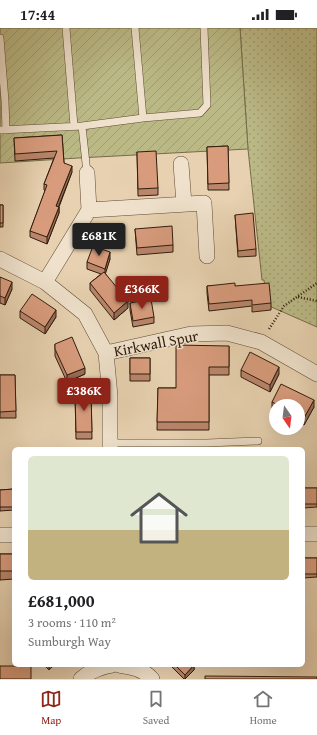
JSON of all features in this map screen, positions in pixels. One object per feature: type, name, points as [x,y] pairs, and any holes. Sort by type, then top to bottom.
[{"type":"street","points":[[181,164],[184,204]]},
{"type":"street","points":[[45,282],[89,210],[87,173]]},
{"type":"street","points":[[89,210],[204,203],[207,256]]},
{"type":"street","points":[[0,259],[45,282],[85,314],[106,353],[110,396],[110,446]]},
{"type":"street","name":"Kirkwall Spur","points":[[106,353],[191,334],[227,333],[261,342],[317,374]]},
{"type":"street","points":[[305,534],[317,534]]},
{"type":"street","points":[[0,535],[12,535]]},
{"type":"street","points":[[81,679],[86,674],[100,667]]},
{"type":"street","points":[[132,667],[148,674],[152,679]]},
{"type":"lane","points":[[66,28],[74,126]]},
{"type":"lane","points":[[135,28],[143,118]]},
{"type":"lane","points":[[0,38],[5,102],[3,130],[82,126],[143,118],[200,113],[207,105],[204,28]]},
{"type":"lane","points":[[82,126],[87,173]]},
{"type":"lane","points":[[110,446],[258,441]]},
{"type":"path","points":[[261,342],[284,306],[317,283]]},
{"type":"path","points":[[297,297],[317,301]]},
{"type":"shaded area","points":[[0,28],[240,28],[248,149],[0,163]]},
{"type":"shaded area","points":[[240,28],[317,28],[317,327],[267,305],[264,280],[262,280],[248,149]]},
{"type":"building","points":[[62,135],[64,163],[72,166],[56,206],[59,207],[47,237],[30,231],[47,185],[44,184],[57,151],[15,154],[14,138]]},
{"type":"building","points":[[228,146],[229,183],[208,184],[207,147]]},
{"type":"building","points":[[156,151],[158,188],[138,189],[137,152]]},
{"type":"building","points":[[0,205],[3,205],[3,223],[0,223]]},
{"type":"building","points":[[253,213],[256,249],[238,251],[235,215]]},
{"type":"building","points":[[172,226],[173,245],[137,248],[135,229]]},
{"type":"building","points":[[93,246],[110,252],[105,269],[87,262]]},
{"type":"building","points":[[104,272],[128,301],[114,313],[90,283]]},
{"type":"building","points":[[0,277],[12,282],[5,298],[0,296]]},
{"type":"building","points":[[235,283],[235,286],[269,283],[271,303],[252,305],[252,300],[209,304],[207,286]]},
{"type":"building","points":[[32,294],[56,310],[45,327],[20,311]]},
{"type":"building","points":[[151,299],[154,317],[133,321],[130,303]]},
{"type":"building","points":[[72,337],[85,368],[67,375],[55,349],[55,344]]},
{"type":"building","points":[[176,345],[229,346],[229,367],[209,367],[209,422],[157,422],[158,388],[176,388]]},
{"type":"building","points":[[250,352],[279,367],[270,385],[241,370]]},
{"type":"building","points":[[130,358],[150,358],[150,374],[130,374]]},
{"type":"building","points":[[0,375],[15,375],[16,411],[0,412]]},
{"type":"building","points":[[281,384],[314,400],[305,416],[305,399],[274,399]]},
{"type":"building","points":[[75,393],[91,393],[92,432],[76,432]]},
{"type":"building","points":[[305,488],[317,488],[317,504],[305,504]]},
{"type":"building","points":[[12,489],[12,507],[0,507],[0,490]]},
{"type":"building","points":[[0,554],[12,554],[12,571],[0,571]]},
{"type":"building","points":[[305,558],[317,558],[317,574],[305,574]]},
{"type":"building","points":[[0,666],[31,667],[31,679],[0,679]]},
{"type":"building","points":[[177,667],[192,667],[185,675]]},
{"type":"building","points":[[205,676],[317,677],[317,679],[205,679]]}]
